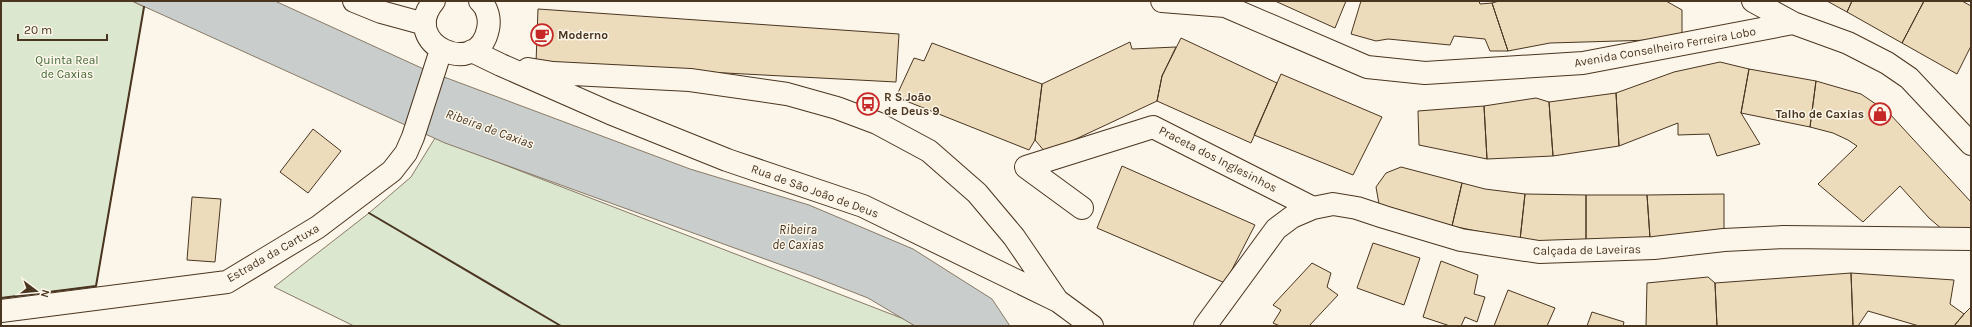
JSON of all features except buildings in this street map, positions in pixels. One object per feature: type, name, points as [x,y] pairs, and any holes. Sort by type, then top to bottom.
[{"type":"street","points":[[354,1],[381,12],[425,24]]},
{"type":"street","points":[[434,1],[426,14],[425,24],[427,33],[438,58],[451,54],[462,54],[472,51],[481,44],[487,34],[489,24],[486,5]]},
{"type":"street","name":"Avenida Conselheiro Ferreira Lobo","points":[[1162,1],[1225,6],[1368,67],[1425,74],[1583,64],[1793,23]]},
{"type":"street","points":[[1753,1],[1793,23],[1848,43],[1888,62],[1909,78],[1971,144]]},
{"type":"street","name":"Rua de São João de Deus","points":[[472,51],[501,66],[610,113],[727,160],[863,206],[1058,302],[1092,326]]},
{"type":"street","name":"Estrada da Cartuxa","points":[[1,311],[227,282],[318,227],[392,171],[406,153],[414,137],[438,58]]},
{"type":"street","name":"Rua de São João de Deus","points":[[501,66],[553,73],[690,80],[787,94],[837,108],[877,123],[929,151],[977,192],[1014,237],[1058,302]]},
{"type":"street","points":[[610,113],[601,101],[601,90],[607,82],[621,76]]},
{"type":"street","name":"Praceta dos Inglesinhos","points":[[1082,208],[1026,167],[1153,127],[1312,208]]},
{"type":"street","name":"Calçada de Laveiras","points":[[1204,323],[1276,229],[1292,218],[1312,208],[1333,204],[1357,208],[1461,240],[1539,252],[1654,248],[1724,240],[1783,237],[1971,239]]},
{"type":"street","points":[[984,266],[998,267],[1008,264],[1013,258],[1016,248],[1014,237]]},
{"type":"green space","name":"Quinta Real de Caxias","points":[[1,1],[132,1],[144,7],[96,286],[1,298]]},
{"type":"green space","points":[[435,138],[909,321],[915,326],[354,326],[274,287],[369,213],[411,177]]},
{"type":"water","name":"Ribeira de Caxias","points":[[132,1],[275,1],[428,71],[690,169],[809,205],[913,249],[992,299],[1010,326],[915,326],[868,298],[809,275],[445,143]]},
{"type":"wall","points":[[1,298],[96,286],[144,7]]},
{"type":"wall","points":[[369,213],[561,326]]},
{"type":"place","name":"Moderno","points":[[542,35]]},
{"type":"place","name":"R S João de Deus 9","points":[[868,104]]},
{"type":"place","name":"Talho de Caxias","points":[[1880,114]]}]
